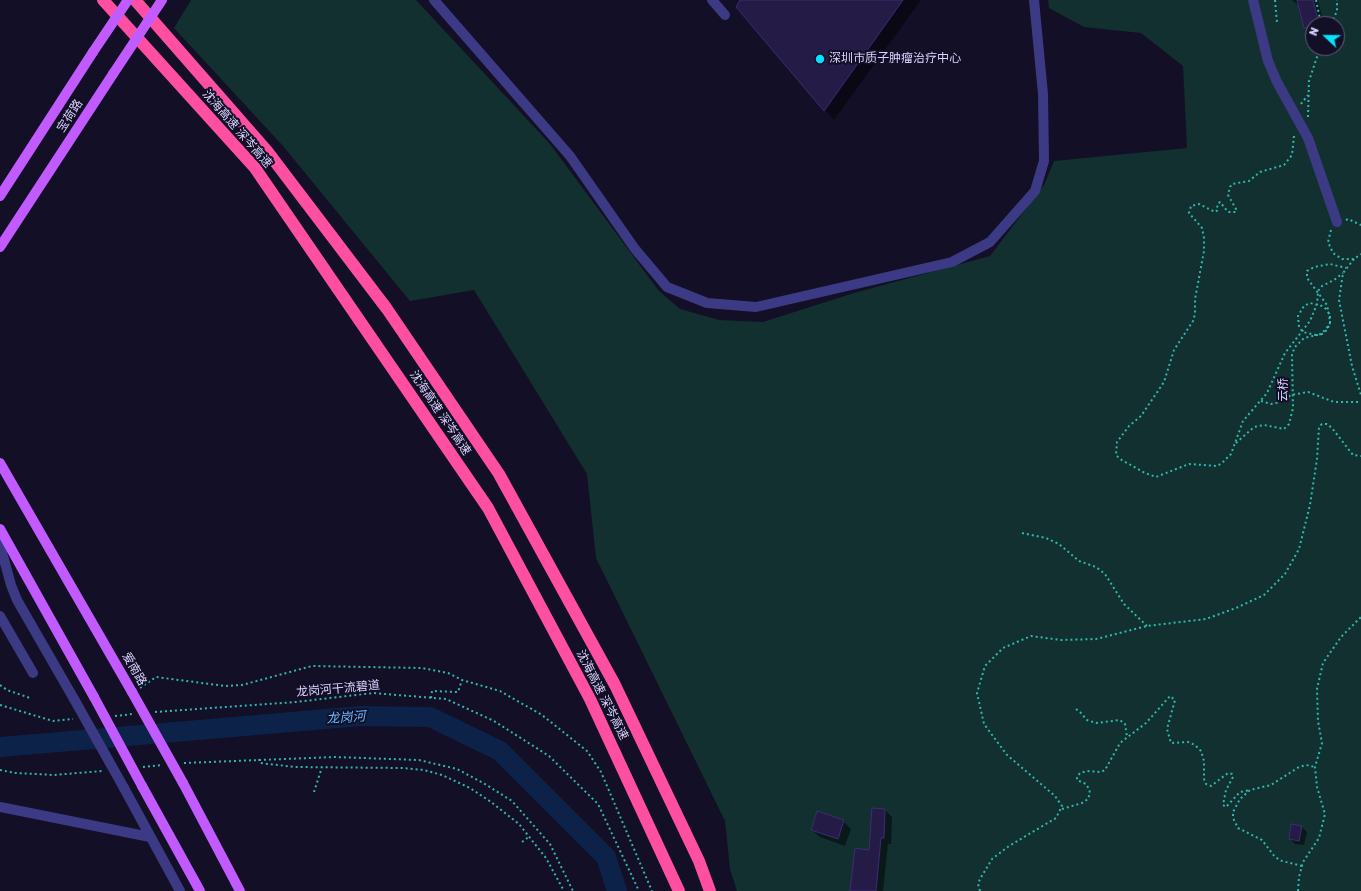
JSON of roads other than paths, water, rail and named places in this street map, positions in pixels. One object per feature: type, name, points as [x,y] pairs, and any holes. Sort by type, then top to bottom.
[{"type":"highway","name":"沈海高速 深岑高速","points":[[103,0],[255,168],[488,508],[590,698],[678,891]]},
{"type":"highway","name":"沈海高速 深岑高速","points":[[135,0],[267,151],[387,309],[499,474],[614,685],[699,861],[710,891]]},
{"type":"main road","name":"宝荷路","points":[[0,196],[128,0]]},
{"type":"main road","name":"宝荷路","points":[[0,247],[162,0]]},
{"type":"main road","name":"爱南路","points":[[0,463],[132,692],[183,783],[240,891]]},
{"type":"main road","points":[[0,529],[200,891]]},
{"type":"street","points":[[434,0],[570,156],[635,249],[668,287],[707,303],[756,307],[952,262],[990,242],[1035,191],[1044,161],[1043,94],[1034,0]]},
{"type":"street","points":[[712,0],[725,14]]},
{"type":"street","points":[[1253,0],[1268,61],[1277,82],[1301,125],[1317,161],[1338,222]]},
{"type":"street","points":[[0,545],[11,585],[18,600],[180,891]]},
{"type":"street","points":[[0,616],[33,673]]},
{"type":"street","points":[[0,807],[150,837]]},
{"type":"waterway","name":"龙岗河","points":[[0,747],[361,716],[430,717],[500,751],[606,857],[617,891]]},
{"type":"place","name":"深圳市质子肿瘤治疗中心","points":[[820,59]]}]
